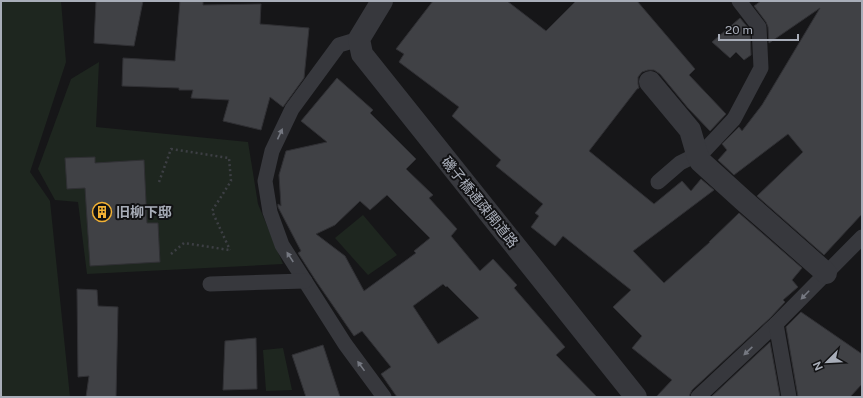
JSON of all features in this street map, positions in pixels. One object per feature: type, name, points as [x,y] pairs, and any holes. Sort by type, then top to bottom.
[{"type":"street","points":[[358,39],[382,1]]},
{"type":"street","name":"磯子橋通疎開道路","points":[[358,39],[362,54],[371,67],[636,397]]},
{"type":"street","points":[[650,82],[690,130],[700,162],[826,273]]},
{"type":"lane","points":[[658,182],[680,163],[704,151],[734,119],[761,68],[759,27],[739,1]]},
{"type":"lane","points":[[358,39],[339,46],[292,109],[272,151],[265,181],[270,212],[282,245],[346,344],[384,397]]},
{"type":"lane","points":[[698,397],[776,324],[862,237]]},
{"type":"lane","points":[[210,284],[305,281]]},
{"type":"lane","points":[[776,324],[789,397]]},
{"type":"path","points":[[160,182],[171,149],[229,158],[231,181],[212,211],[230,250],[184,243],[171,254]]},
{"type":"shaded area","points":[[1,1],[61,1],[66,62],[30,172],[50,201],[70,397],[1,397]]},
{"type":"shaded area","points":[[99,62],[96,127],[248,142],[258,204],[283,264],[87,274],[78,202],[55,200],[38,169],[71,79]]},
{"type":"shaded area","points":[[363,215],[397,255],[368,275],[335,238]]},
{"type":"shaded area","points":[[283,348],[292,390],[266,391],[263,350]]},
{"type":"building","points":[[96,1],[143,1],[134,46],[94,43]]},
{"type":"building","points":[[180,1],[203,1],[203,5],[261,4],[260,24],[309,28],[304,78],[283,107],[270,97],[261,130],[223,121],[229,100],[191,98],[193,90],[179,90],[179,88],[122,86],[123,58],[175,61]]},
{"type":"building","points":[[433,1],[507,1],[546,31],[576,1],[637,1],[695,69],[689,75],[726,114],[710,131],[688,108],[660,74],[654,70],[648,70],[642,72],[638,77],[639,88],[589,151],[654,204],[682,181],[691,191],[701,179],[714,190],[633,251],[664,283],[710,242],[739,213],[802,268],[792,280],[798,287],[783,300],[785,302],[770,318],[692,390],[689,397],[656,397],[672,380],[632,348],[642,336],[613,307],[631,290],[563,236],[555,246],[531,227],[539,216],[535,213],[543,204],[496,166],[501,160],[452,116],[459,107],[399,62],[404,54],[396,49]]},
{"type":"building","points":[[761,1],[862,1],[862,214],[824,255],[757,196],[803,152],[788,134],[734,175],[718,160],[727,150],[722,144],[739,127],[742,131],[762,105],[820,8],[769,43],[768,27],[766,22],[754,6]]},
{"type":"building","points":[[740,18],[750,30],[751,55],[744,60],[736,52],[730,58],[712,42]]},
{"type":"building","points":[[337,78],[373,110],[370,113],[416,159],[406,169],[433,195],[429,198],[457,229],[451,236],[480,271],[493,259],[517,285],[514,288],[565,347],[556,355],[597,397],[397,397],[381,374],[391,367],[362,331],[354,336],[298,253],[301,251],[278,207],[278,204],[281,206],[279,175],[286,151],[327,142],[301,121]],"holes":[[[387,195],[430,238],[414,251],[416,253],[364,291],[345,256],[316,234],[335,225],[360,201],[370,210]],[[443,284],[446,287],[447,286],[479,318],[438,344],[413,306]]]},
{"type":"building","name":"旧柳下邸","points":[[95,157],[95,163],[144,160],[147,223],[158,223],[160,262],[90,266],[85,188],[67,189],[65,158]]},
{"type":"building","points":[[77,289],[97,290],[98,306],[118,307],[116,397],[86,397],[89,376],[78,377]]},
{"type":"building","points":[[801,312],[862,354],[862,384],[850,397],[798,397],[786,327]]},
{"type":"building","points":[[256,338],[257,389],[223,390],[225,341]]},
{"type":"building","points":[[770,342],[780,397],[711,397]]},
{"type":"building","points":[[323,345],[340,397],[306,397],[292,355]]},
{"type":"place","name":"旧柳下邸","points":[[102,212]]}]
